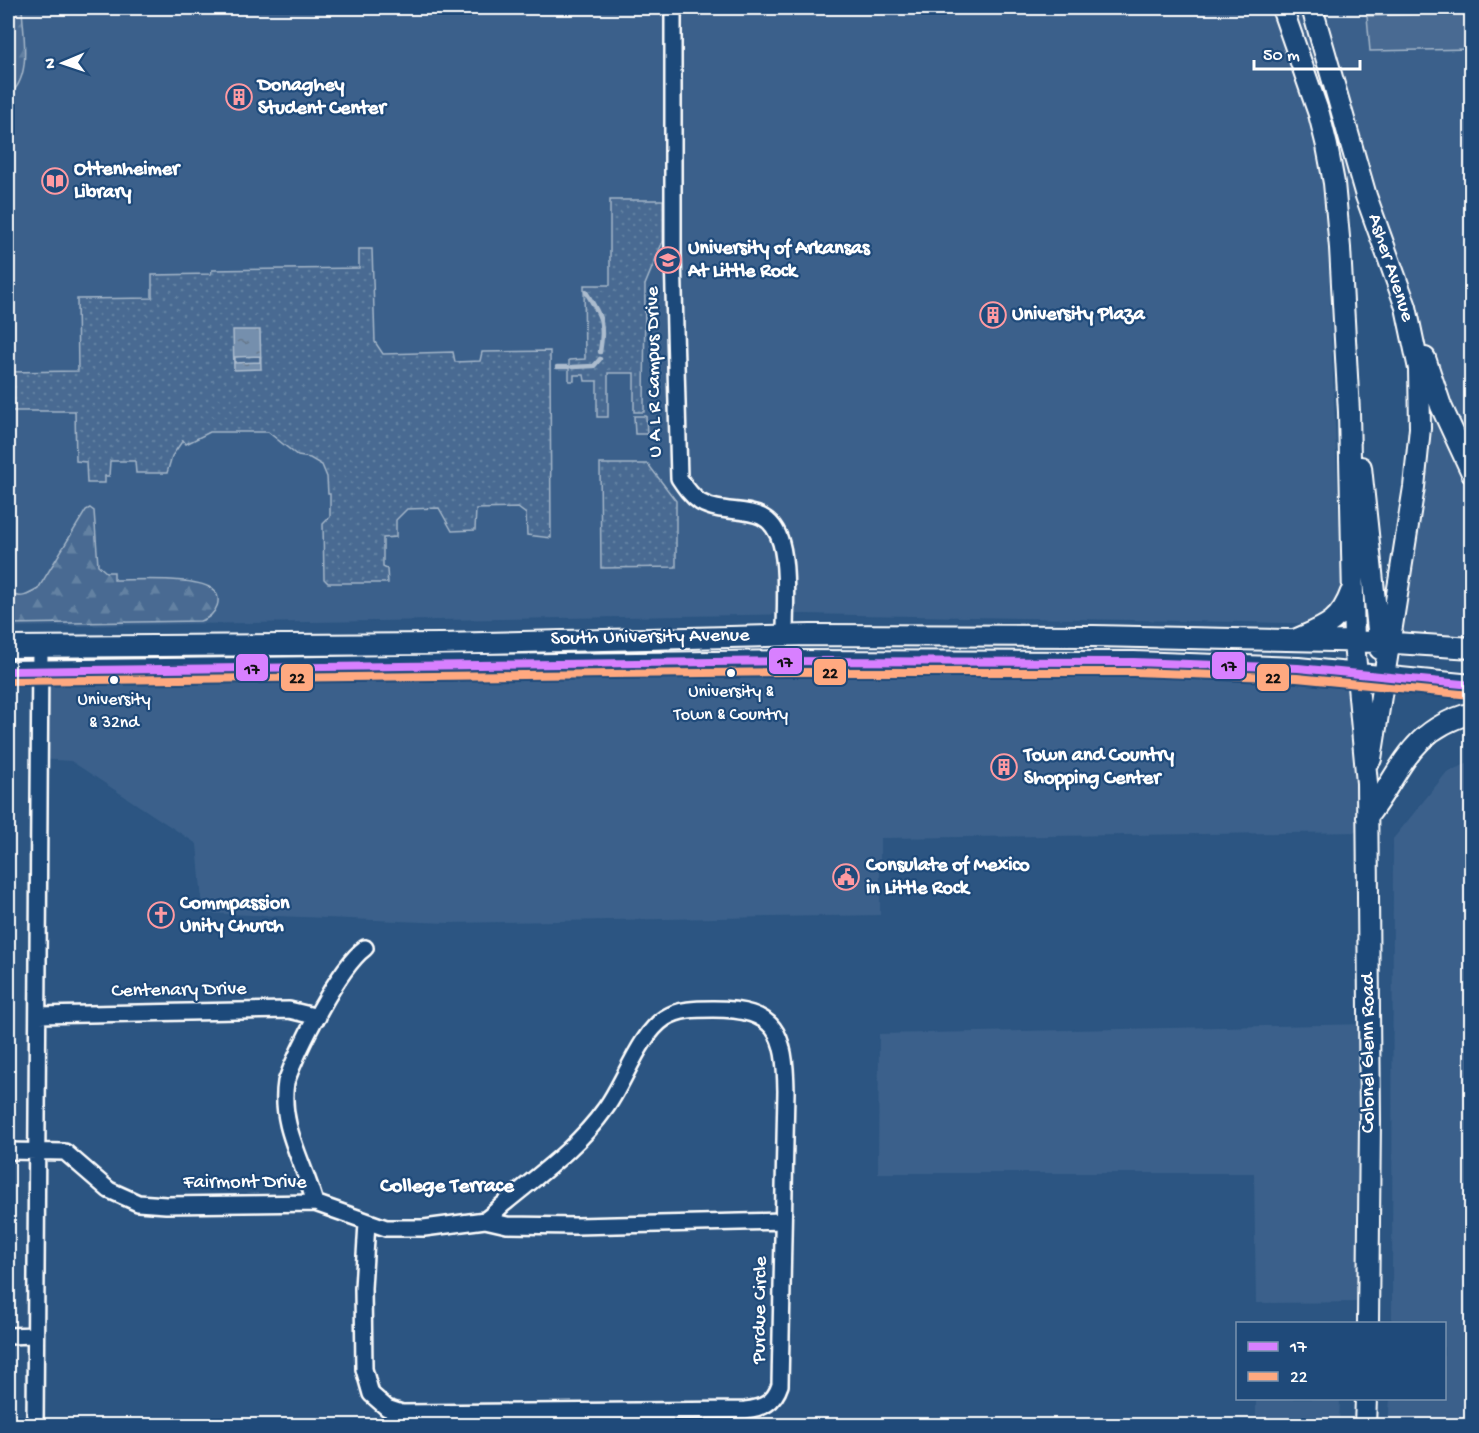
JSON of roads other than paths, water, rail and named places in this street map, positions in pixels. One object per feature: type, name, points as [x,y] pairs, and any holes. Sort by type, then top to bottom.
[{"type":"main road","name":"Asher Avenue","points":[[1282,8],[1319,114],[1334,183],[1349,412],[1356,673]]},
{"type":"main road","name":"Asher Avenue","points":[[1312,8],[1366,196],[1407,307],[1419,369],[1420,428],[1414,487],[1384,643]]},
{"type":"main road","points":[[1407,307],[1441,406],[1472,473]]},
{"type":"main road","name":"Colonel Glenn Road","points":[[1349,412],[1361,461],[1384,643],[1384,676],[1366,783]]},
{"type":"main road","points":[[1290,642],[1334,622],[1347,602],[1353,587]]},
{"type":"main road","name":"South University Avenue","points":[[8,647],[441,644],[786,635],[1094,636],[1384,643],[1472,648]]},
{"type":"main road","name":"South University Avenue","points":[[8,671],[798,661],[1134,662],[1298,668],[1472,685]]},
{"type":"main road","name":"Colonel Glenn Road","points":[[1356,673],[1367,817],[1370,1121],[1368,1322]]},
{"type":"main road","points":[[1367,817],[1397,769],[1419,742],[1442,724],[1472,712]]},
{"type":"main road","points":[[1365,1425],[1366,1400]]},
{"type":"street","name":"U A L R Campus Drive","points":[[673,8],[673,254],[679,478],[693,497],[702,503],[757,514],[774,528],[783,551],[786,635]]},
{"type":"street","points":[[35,1425],[40,647]]},
{"type":"street","points":[[315,1203],[287,1125],[283,1097],[291,1068],[318,1017],[354,956],[365,948]]},
{"type":"street","name":"Purdue Circle","points":[[367,1223],[363,1346],[367,1384],[371,1394],[378,1402],[396,1412],[745,1410],[763,1407],[771,1401],[780,1385],[785,1054],[772,1029],[759,1015],[750,1011],[694,1009],[664,1019],[648,1036],[598,1119],[530,1184],[485,1220]]},
{"type":"street","name":"Centenary Drive","points":[[39,1015],[288,1010],[318,1017]]},
{"type":"street","name":"Fairmont Drive","points":[[8,1151],[65,1152],[110,1190],[138,1203],[166,1205],[315,1203],[386,1228],[424,1228],[485,1220],[507,1225],[576,1226],[783,1221]]},
{"type":"street","points":[[8,1336],[34,1335]]},
{"type":"water","points":[[233,330],[260,330],[261,369],[234,370]],"holes":[[[260,356],[260,362],[235,363],[235,357]]]},
{"type":"waterway","points":[[586,292],[595,307],[602,327],[600,352]]},
{"type":"waterway","points":[[572,367],[594,366],[600,359]]},
{"type":"waterway","points":[[557,367],[568,367]]},
{"type":"place","name":"Donaghey Student Center","points":[[239,97]]},
{"type":"place","name":"Ottenheimer Library","points":[[55,181]]},
{"type":"place","name":"University of Arkansas At Little Rock","points":[[668,260]]},
{"type":"place","name":"University Plaza","points":[[993,315]]},
{"type":"place","name":"University & Town & Country","points":[[731,673]]},
{"type":"place","name":"University & 32nd","points":[[114,680]]},
{"type":"place","name":"Town and Country Shopping Center","points":[[1004,767]]},
{"type":"place","name":"Consulate of Mexico in Little Rock","points":[[846,877]]},
{"type":"place","name":"Commpassion Unity Church","points":[[161,915]]},
{"type":"district","name":"College Terrace","points":[[447,1187]]}]
